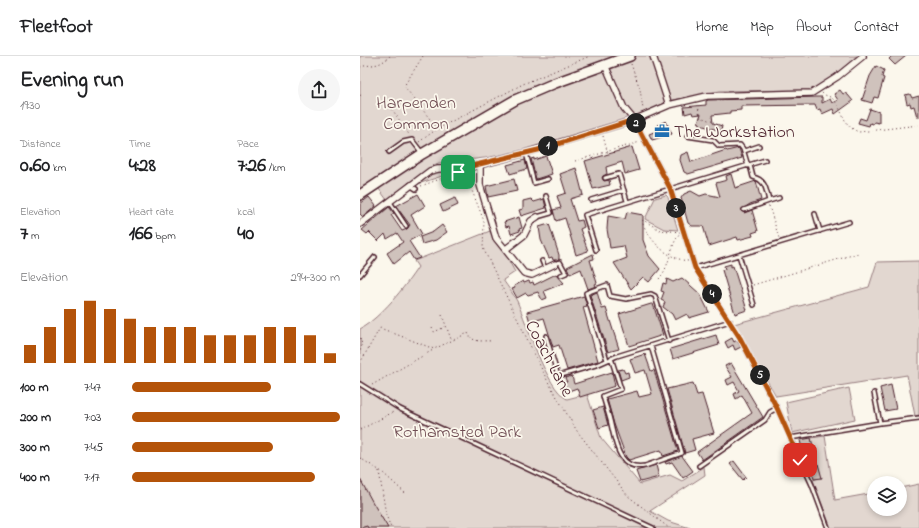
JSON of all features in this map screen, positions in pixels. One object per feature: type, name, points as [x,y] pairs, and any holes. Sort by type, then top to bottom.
[{"type":"main road","points":[[360,195],[422,154],[515,100],[605,65],[630,58]]},
{"type":"street","points":[[653,56],[669,105]]},
{"type":"street","points":[[360,224],[413,187],[434,170],[480,165],[526,153],[634,120],[669,105],[696,98],[724,94],[805,93],[818,90],[863,56]]},
{"type":"street","points":[[605,65],[624,108],[634,120]]},
{"type":"street","points":[[480,165],[480,185],[492,229],[496,238],[506,249],[520,270],[524,273],[532,275],[555,264]]},
{"type":"street","points":[[506,249],[524,235],[531,221],[537,217]]},
{"type":"lane","points":[[634,120],[670,188],[682,231],[695,268],[730,321],[777,408],[812,485],[828,528]]},
{"type":"lane","points":[[687,136],[713,140],[719,146],[740,145],[744,151],[753,177],[760,179],[764,184],[769,202]]},
{"type":"lane","points":[[389,152],[403,142],[412,140],[422,154]]},
{"type":"lane","points":[[744,151],[759,146]]},
{"type":"lane","points":[[526,153],[534,183],[548,179]]},
{"type":"lane","points":[[596,250],[585,215],[765,160]]},
{"type":"lane","points":[[605,178],[620,174],[627,201]]},
{"type":"lane","points":[[591,200],[624,190]]},
{"type":"lane","points":[[537,217],[551,213],[546,196]]},
{"type":"lane","points":[[744,210],[779,198]]},
{"type":"lane","points":[[390,202],[406,226]]},
{"type":"lane","points":[[815,214],[820,231]]},
{"type":"lane","points":[[695,268],[849,222]]},
{"type":"lane","points":[[739,255],[754,305]]},
{"type":"lane","points":[[360,275],[375,257]]},
{"type":"lane","points":[[542,261],[545,268]]},
{"type":"lane","points":[[555,264],[560,262],[564,268],[566,273],[561,275]]},
{"type":"lane","points":[[607,360],[586,293],[607,286],[610,296],[622,299],[651,294],[655,296],[669,341]]},
{"type":"lane","points":[[546,336],[558,376],[730,321]]},
{"type":"lane","points":[[611,358],[621,389],[603,396],[617,449],[626,462],[640,467],[645,466],[682,453],[650,346]]},
{"type":"lane","points":[[360,384],[400,409],[653,528]]},
{"type":"lane","points":[[874,392],[880,423]]},
{"type":"lane","points":[[699,466],[765,420],[770,412],[777,408]]},
{"type":"lane","points":[[790,438],[919,418]]},
{"type":"path","points":[[360,67],[381,64],[390,56]]},
{"type":"path","points":[[423,56],[404,86],[438,129]]},
{"type":"path","points":[[416,145],[438,129],[524,84],[590,56]]},
{"type":"path","points":[[630,58],[636,74],[644,115]]},
{"type":"path","points":[[818,90],[823,95],[834,100],[845,123],[852,129],[859,132],[919,125]]},
{"type":"path","points":[[696,98],[700,117],[714,122]]},
{"type":"path","points":[[390,106],[412,140]]},
{"type":"path","points":[[601,130],[608,154]]},
{"type":"path","points":[[576,161],[645,141]]},
{"type":"path","name":"Coach Lane","points":[[463,168],[484,221],[483,248],[547,380],[577,431],[628,496],[669,528]]},
{"type":"path","points":[[413,187],[451,175]]},
{"type":"path","points":[[769,202],[781,242]]},
{"type":"path","points":[[682,231],[660,230],[643,220],[652,239],[670,256],[692,261]]},
{"type":"path","points":[[659,279],[664,273],[672,246],[682,231]]},
{"type":"path","points":[[748,286],[858,254]]},
{"type":"path","points":[[442,315],[452,340]]},
{"type":"path","points":[[432,328],[434,332],[446,327]]},
{"type":"path","points":[[360,363],[380,328],[434,349]]},
{"type":"path","points":[[366,388],[434,349],[468,333],[470,337],[478,342],[492,341]]},
{"type":"path","points":[[360,338],[362,344],[360,352]]},
{"type":"path","points":[[360,430],[400,409]]},
{"type":"path","points":[[360,458],[379,471],[406,494]]},
{"type":"path","points":[[379,471],[386,515],[390,528]]},
{"type":"green space","name":"Harpenden Common","points":[[360,56],[857,56],[823,84],[810,90],[720,91],[673,100],[638,115],[541,147],[485,158],[438,163],[429,168],[387,200],[379,189],[360,202]]},
{"type":"green space","points":[[437,171],[457,171],[418,184],[431,174]]},
{"type":"green space","points":[[666,195],[668,197],[678,230],[664,229],[645,219],[655,198]]},
{"type":"green space","name":"Rothamsted Park","points":[[490,231],[494,240],[511,260],[509,261],[515,272],[503,280],[517,301],[538,354],[552,382],[559,393],[567,399],[587,394],[601,438],[640,484],[670,475],[682,481],[704,467],[705,475],[650,511],[668,521],[690,528],[360,528],[360,329],[376,317],[399,292],[418,267],[414,261]]},
{"type":"green space","points":[[919,261],[919,415],[915,416],[907,375],[776,396],[734,324],[869,287],[877,262]]},
{"type":"green space","points":[[849,388],[855,419],[792,433],[786,402]]},
{"type":"green space","points":[[825,436],[835,500],[867,494],[867,516],[907,516],[907,487],[919,484],[919,528],[831,528],[813,480],[821,477],[818,464],[816,465],[811,438]]},
{"type":"building","points":[[892,56],[906,56],[895,65],[889,59]]},
{"type":"building","points":[[876,66],[884,70],[882,77],[884,78],[878,98],[874,97],[872,103],[862,100],[870,76]]},
{"type":"building","points":[[840,90],[843,94],[845,93],[848,95],[853,101],[835,114],[833,109],[822,114],[820,109],[817,110],[815,105],[741,106],[741,110],[712,115],[713,123],[722,126],[721,131],[700,125],[698,122],[701,114],[693,115],[692,112],[685,114],[684,107],[706,105],[706,101],[708,100],[817,97],[822,97],[822,103],[830,99],[832,103],[838,100],[834,94]]},
{"type":"building","points":[[910,94],[912,98],[919,96],[919,117],[917,117],[914,106],[911,107],[910,103],[907,104],[905,95]]},
{"type":"building","points":[[870,109],[879,112],[879,123],[870,123],[869,126],[858,123],[860,118],[866,120]]},
{"type":"building","points":[[666,121],[672,134],[652,140],[649,134],[659,130],[657,125]]},
{"type":"building","points":[[632,147],[639,170],[625,174],[622,162],[606,167],[607,174],[602,178],[604,181],[609,180],[610,185],[593,189],[585,161]]},
{"type":"building","points":[[739,148],[742,158],[688,174],[684,172],[680,160],[681,155],[688,152],[691,162],[726,150]]},
{"type":"building","points":[[546,156],[552,174],[536,179],[531,159],[534,158],[534,160]]},
{"type":"building","points":[[525,160],[527,169],[510,174],[507,165]]},
{"type":"building","points":[[576,168],[583,195],[570,199],[577,221],[582,220],[584,227],[580,229],[588,251],[576,255],[565,218],[556,221],[553,210],[561,208],[557,196],[566,193],[560,174]]},
{"type":"building","points":[[459,173],[460,181],[451,184],[448,177]]},
{"type":"building","points":[[731,174],[735,188],[756,181],[761,200],[750,204],[741,210],[744,213],[752,210],[758,231],[752,233],[753,236],[738,240],[737,237],[709,246],[703,226],[692,226],[688,223],[681,198],[684,194],[691,191],[700,196],[706,194],[720,197],[716,183],[727,180],[726,176]]},
{"type":"building","points":[[514,179],[517,191],[488,197],[486,186]]},
{"type":"building","points":[[418,194],[425,206],[411,215],[422,234],[409,241],[420,258],[414,260],[409,252],[394,264],[387,253],[403,242],[397,233],[387,239],[385,234],[378,241],[369,232],[367,234],[362,230],[389,207],[394,213],[391,215],[402,231],[407,229],[410,225],[396,206]]},
{"type":"building","points":[[369,197],[376,206],[363,217],[360,214],[360,204]]},
{"type":"building","points":[[455,198],[458,205],[443,212],[440,205]]},
{"type":"building","points":[[531,199],[534,202],[544,199],[546,208],[521,216],[519,210],[523,209],[523,201]]},
{"type":"building","points":[[627,212],[643,215],[643,240],[649,256],[660,269],[649,282],[643,277],[631,289],[614,263],[627,258],[624,246],[610,248],[607,229],[608,216],[625,219]]},
{"type":"building","points":[[519,217],[522,228],[519,229],[520,231],[511,234],[509,226],[506,227],[504,222]]},
{"type":"building","points":[[549,224],[559,255],[559,259],[557,260],[553,260],[552,257],[549,258],[541,240],[539,227]]},
{"type":"building","points":[[442,225],[447,232],[436,240],[422,244],[420,237],[433,232]]},
{"type":"building","points":[[593,254],[594,259],[590,260],[597,283],[595,284],[596,286],[588,289],[581,269],[570,274],[567,267]]},
{"type":"building","points":[[731,264],[731,267],[733,266],[747,310],[735,314],[722,270],[725,269],[724,266]]},
{"type":"building","points":[[556,274],[564,283],[544,291],[547,298],[542,300],[538,292],[528,295],[526,293],[517,298],[512,289],[515,288],[514,286],[523,281],[524,283],[529,281],[530,283],[533,282],[534,285]]},
{"type":"building","points":[[682,278],[700,294],[709,312],[689,318],[687,314],[675,320],[672,314],[663,307],[665,302],[661,300],[664,292],[661,291],[663,283],[666,284],[667,279],[673,282]]},
{"type":"building","points":[[597,292],[602,309],[606,308],[619,349],[608,352],[590,295]]},
{"type":"building","points":[[584,296],[587,306],[583,307],[598,361],[567,370],[559,345],[553,347],[544,318],[530,322],[527,312]]},
{"type":"building","points":[[653,304],[663,335],[629,346],[619,314]]},
{"type":"building","points":[[716,335],[719,345],[673,359],[670,349]]},
{"type":"building","points":[[732,338],[734,342],[737,340],[741,347],[735,350],[733,345],[728,348],[725,342]]},
{"type":"building","points":[[645,354],[651,371],[654,370],[678,451],[663,456],[661,450],[629,460],[626,457],[614,424],[607,399],[637,391],[639,397],[652,394],[645,370],[635,373],[630,359]]},
{"type":"building","points":[[731,363],[763,417],[702,460],[697,452],[752,413],[742,395],[736,399],[734,394],[739,391],[734,382],[728,385],[726,380],[732,377],[725,366]]},
{"type":"building","points":[[623,369],[625,373],[628,372],[629,377],[621,380],[618,370]]},
{"type":"building","points":[[612,372],[615,386],[580,397],[577,388],[566,392],[563,382],[567,382],[565,378],[572,376],[574,384]]},
{"type":"building","points":[[693,383],[697,395],[702,394],[714,433],[692,439],[695,450],[685,453],[667,389]]},
{"type":"building","points":[[891,385],[896,409],[885,411],[880,388]]},
{"type":"building","points":[[603,407],[608,425],[599,428],[593,410]]},
{"type":"building","points":[[811,438],[815,455],[804,458],[800,440]]},
{"type":"building","points":[[682,456],[693,471],[683,478],[672,462],[666,464],[665,462]]},
{"type":"building","points":[[734,461],[746,477],[743,480],[730,464]]},
{"type":"building","points":[[818,464],[822,478],[814,479],[811,466]]},
{"type":"building","points":[[656,465],[659,477],[640,482],[636,471]]},
{"type":"building","points":[[360,479],[388,528],[368,528],[367,526],[360,528]]},
{"type":"place","name":"The Workstation","points":[[662,131]]},
{"type":"route","points":[[458,172],[463,168],[538,150],[634,120],[670,188],[695,268],[740,338],[777,408],[800,460]]}]
